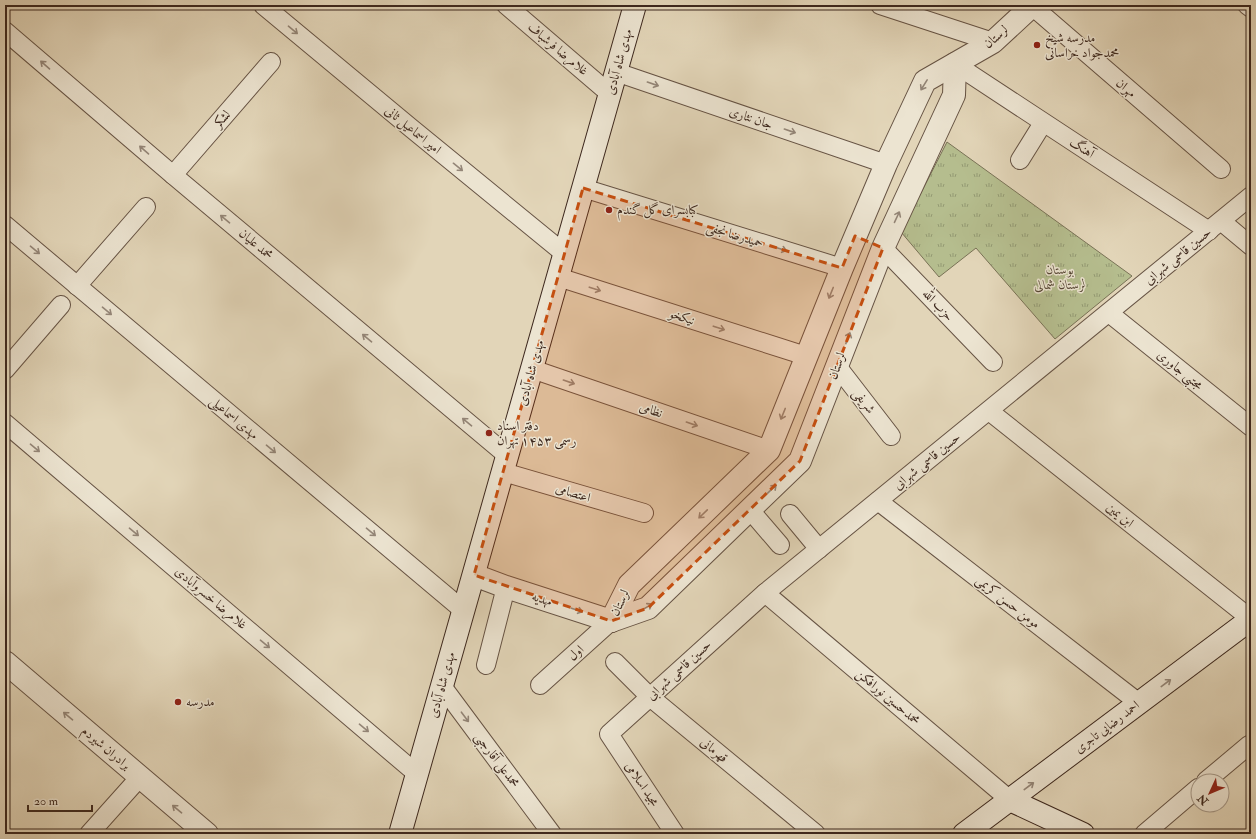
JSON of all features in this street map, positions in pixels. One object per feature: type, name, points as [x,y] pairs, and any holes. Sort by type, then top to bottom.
[{"type":"street","name":"امیر اسماعیل ثانی","points":[[263,5],[565,254]]},
{"type":"street","name":"غلامرضا فرشباف","points":[[506,5],[610,94]]},
{"type":"street","name":"مهدی شاه آبادی","points":[[400,834],[635,5]]},
{"type":"street","points":[[880,5],[993,42]]},
{"type":"street","points":[[1247,5],[1251,8]]},
{"type":"street","name":"لرستان","points":[[611,621],[629,585],[769,450],[855,236],[886,164],[925,81],[993,42],[1032,6]]},
{"type":"street","name":"مهران","points":[[1032,6],[1220,169]]},
{"type":"street","name":"محمد علیان","points":[[5,31],[505,464]]},
{"type":"street","name":"لشكر","points":[[173,175],[271,62]]},
{"type":"street","name":"لرستان","points":[[611,621],[648,608],[800,461],[883,248],[954,95],[956,64]]},
{"type":"street","name":"آهنگ","points":[[956,64],[1043,122],[1215,226],[1251,246]]},
{"type":"street","name":"جان نثاری","points":[[616,72],[886,164]]},
{"type":"street","points":[[1020,160],[1043,122]]},
{"type":"street","name":"حمیدرضا نجفی","points":[[583,188],[842,268]]},
{"type":"street","name":"حسین قاسمی شهرابی","points":[[609,734],[765,593],[1251,196]]},
{"type":"street","points":[[77,286],[146,207]]},
{"type":"street","name":"مهدی اسماعیلی","points":[[5,225],[464,610]]},
{"type":"street","points":[[855,236],[883,248]]},
{"type":"street","name":"حزب الله","points":[[883,248],[993,362]]},
{"type":"street","points":[[842,268],[871,277]]},
{"type":"street","name":"نیکخو","points":[[558,277],[806,356]]},
{"type":"street","points":[[5,370],[61,305]]},
{"type":"street","name":"مجتبی جاوری","points":[[1109,313],[1251,427]]},
{"type":"street","name":"شریفی","points":[[837,366],[891,436]]},
{"type":"street","name":"نظامی","points":[[532,369],[769,450]]},
{"type":"street","name":"ابن یمین","points":[[989,411],[1251,619]]},
{"type":"street","name":"غلامرضا خسروآبادی","points":[[5,423],[417,774]]},
{"type":"street","points":[[769,450],[800,461]]},
{"type":"street","name":"اعتصامی","points":[[505,464],[644,514]]},
{"type":"street","name":"مومن حسن کریمی","points":[[878,501],[1139,703]]},
{"type":"street","points":[[750,510],[780,545]]},
{"type":"street","points":[[790,514],[819,549]]},
{"type":"street","name":"مهدیه","points":[[474,575],[611,621]]},
{"type":"street","points":[[486,665],[506,587]]},
{"type":"street","name":"محمدحسین نورافکن","points":[[765,593],[1010,800]]},
{"type":"street","name":"احمد رضایی تاجری","points":[[964,834],[1251,619]]},
{"type":"street","name":"اول","points":[[540,685],[611,621]]},
{"type":"street","name":"برادران شیردم","points":[[5,662],[207,834]]},
{"type":"street","name":"قهرمانی","points":[[615,662],[650,697],[816,834]]},
{"type":"street","name":"محمدعلی آقارجبی","points":[[442,686],[552,834]]},
{"type":"street","name":"مجید اسلامی","points":[[609,734],[675,834]]},
{"type":"street","points":[[1216,773],[1249,745]]},
{"type":"street","points":[[89,834],[140,777]]},
{"type":"street","points":[[1144,834],[1190,795]]},
{"type":"street","points":[[1010,800],[1083,834]]},
{"type":"highlighted area","points":[[583,188],[842,268],[855,236],[883,248],[800,461],[648,608],[611,621],[474,575]]},
{"type":"green space","name":"بوستان لرستان شمالی","points":[[947,142],[1132,276],[1055,339],[976,248],[939,277],[901,232]]},
{"type":"place","name":"مدرسه شیخ محمدجواد خراسانی","points":[[1037,45]]},
{"type":"place","name":"کبابسرای گل گندم","points":[[609,210]]},
{"type":"place","name":"دفتر اسناد رسمی ۱۴۵۳ تهران","points":[[489,433]]},
{"type":"place","name":"مدرسه","points":[[178,702]]}]
